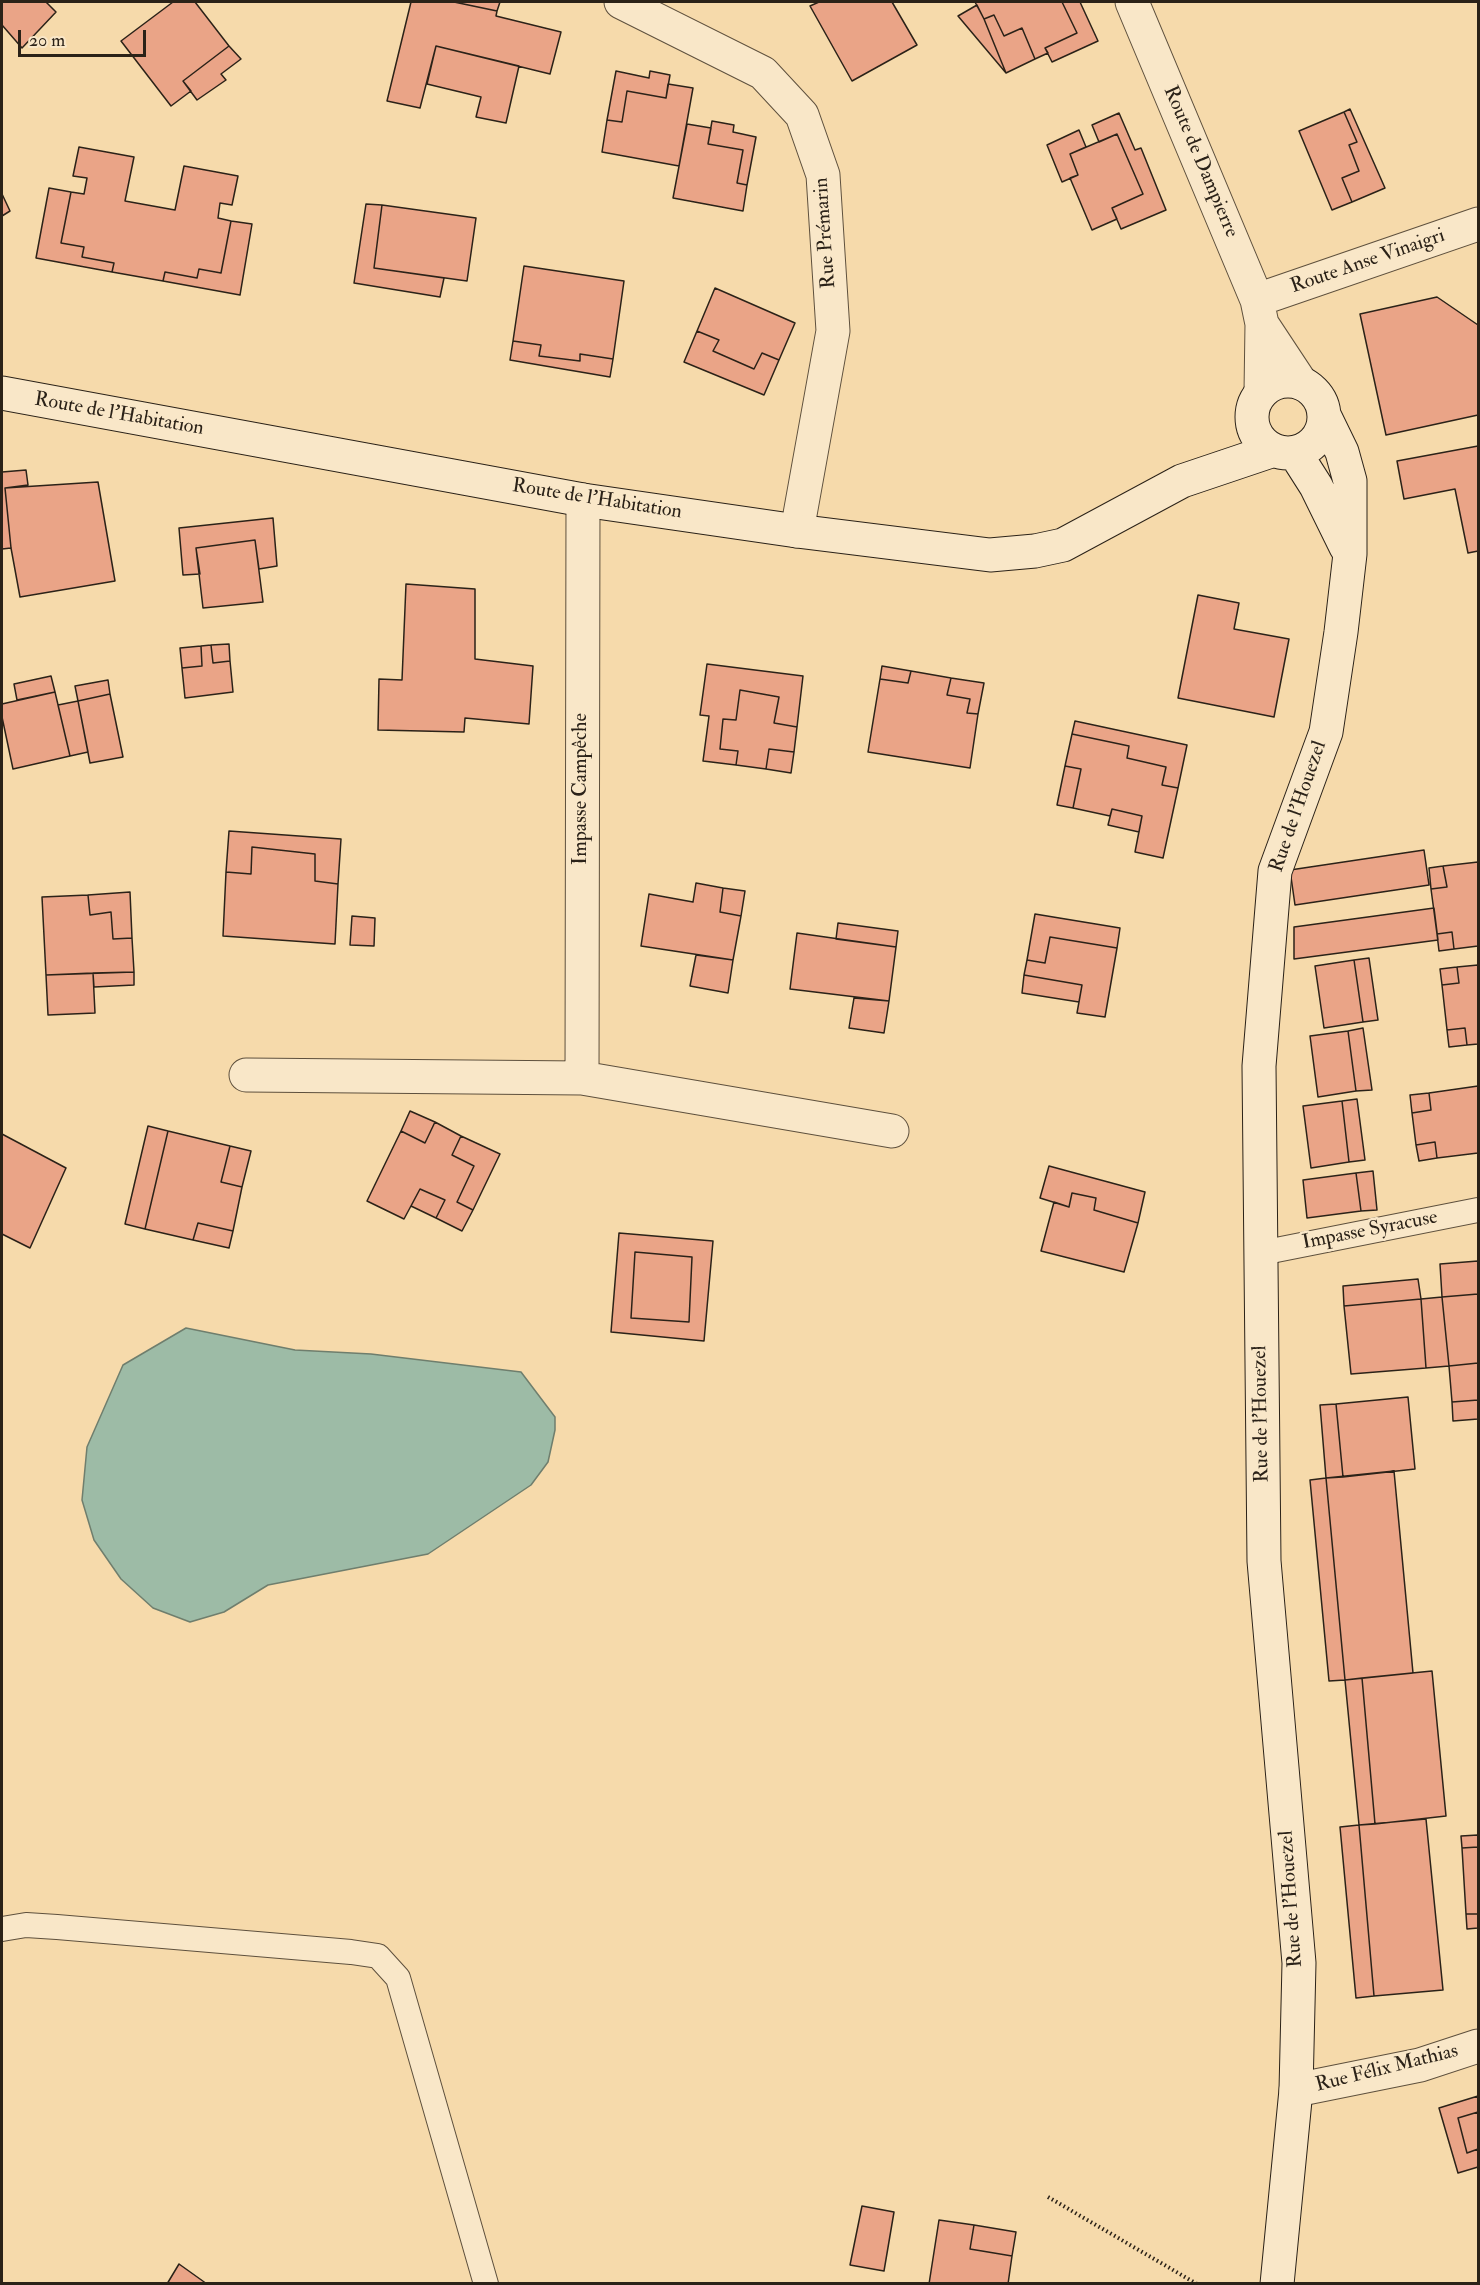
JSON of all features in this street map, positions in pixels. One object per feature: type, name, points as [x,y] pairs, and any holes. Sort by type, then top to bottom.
[{"type":"street","name":"Rue Prémarin","points":[[621,2],[763,73],[802,115],[824,176],[833,331],[797,531]]},
{"type":"street","name":"Route de Dampierre","points":[[1132,2],[1260,312],[1301,382]]},
{"type":"street","name":"Route Anse Vinaigri","points":[[1260,312],[1479,224]]},
{"type":"street","name":"Route de Dampierre","points":[[1257,406],[1260,312]]},
{"type":"street","points":[[1284,451],[1304,449],[1319,435],[1324,415],[1318,396],[1301,382],[1276,382],[1257,406],[1257,435],[1284,451],[1316,486],[1350,554]]},
{"type":"street","name":"Route de l'Habitation","points":[[2,393],[582,500],[797,531],[990,555],[1035,551],[1063,545],[1182,481],[1284,451]]},
{"type":"street","name":"Route de l'Habitation","points":[[1182,481],[1257,406]]},
{"type":"street","name":"Rue de l'Houezel","points":[[1277,2283],[1296,2090],[1299,1963],[1264,1561],[1259,1066],[1275,871],[1326,732],[1350,554],[1350,481],[1342,452],[1324,415]]},
{"type":"street","name":"Impasse Campêche","points":[[582,500],[582,1078]]},
{"type":"street","points":[[246,1075],[582,1078],[892,1131]]},
{"type":"street","name":"Rue Félix Mathias","points":[[1296,2090],[1420,2065],[1479,2046]]},
{"type":"lane","name":"Impasse Syracuse","points":[[1261,1253],[1479,1210]]},
{"type":"lane","points":[[2,1929],[26,1925],[57,1927],[378,1956],[398,1978],[486,2283]]},
{"type":"path","points":[[1048,2197],[1197,2283]]},
{"type":"shaded area","points":[[186,1328],[295,1350],[371,1354],[521,1372],[555,1417],[555,1430],[548,1462],[531,1485],[428,1554],[268,1585],[224,1612],[190,1622],[153,1608],[121,1579],[94,1540],[82,1500],[87,1447],[123,1365]]},
{"type":"building","points":[[2,2],[46,2],[56,12],[22,48],[2,25]]},
{"type":"building","points":[[173,2],[195,2],[229,46],[183,81],[191,91],[171,106],[121,41]]},
{"type":"building","points":[[411,2],[454,2],[497,11],[496,16],[561,32],[550,74],[436,46],[420,108],[387,101]]},
{"type":"building","points":[[454,2],[500,2],[497,11]]},
{"type":"building","points":[[819,2],[892,2],[917,45],[852,81],[810,6]]},
{"type":"building","points":[[975,2],[1062,2],[1077,33],[1045,48],[1048,53],[1035,59],[1022,28],[1004,36],[994,15],[984,19]]},
{"type":"building","points":[[1062,2],[1080,2],[1098,41],[1052,62],[1045,48],[1077,33]]},
{"type":"building","points":[[977,5],[984,19],[1006,73],[958,16]]},
{"type":"building","points":[[994,15],[1004,36],[1022,28],[1035,59],[1006,73],[984,19]]},
{"type":"building","points":[[229,46],[241,59],[221,74],[226,80],[197,100],[183,81]]},
{"type":"building","points":[[436,46],[519,66],[506,123],[476,117],[481,97],[427,84]]},
{"type":"building","points":[[616,71],[649,78],[650,71],[670,75],[666,98],[627,91],[622,122],[607,120]]},
{"type":"building","points":[[668,84],[693,88],[679,166],[602,152],[607,120],[622,122],[627,91],[666,98]]},
{"type":"building","points":[[1350,109],[1385,188],[1352,202],[1342,178],[1359,171],[1349,145],[1357,142],[1344,112]]},
{"type":"building","points":[[1344,112],[1357,142],[1349,145],[1359,171],[1342,178],[1352,202],[1332,210],[1299,131]]},
{"type":"building","points":[[1119,113],[1135,150],[1141,148],[1166,210],[1121,229],[1112,208],[1143,194],[1117,134],[1099,142],[1092,125]]},
{"type":"building","points":[[712,121],[734,125],[733,132],[756,137],[747,185],[737,183],[743,150],[708,144]]},
{"type":"building","points":[[687,124],[711,128],[708,144],[743,150],[737,183],[747,185],[743,211],[673,198]]},
{"type":"building","points":[[1079,130],[1086,147],[1070,154],[1078,175],[1062,182],[1047,145]]},
{"type":"building","points":[[1117,134],[1143,194],[1112,208],[1117,219],[1092,230],[1070,178],[1078,175],[1070,154]]},
{"type":"building","points":[[79,147],[134,157],[125,201],[175,210],[184,166],[238,176],[232,205],[220,203],[218,218],[231,221],[221,273],[199,269],[197,278],[165,272],[163,281],[112,272],[114,263],[82,257],[84,247],[61,243],[71,192],[84,194],[87,178],[73,176]]},
{"type":"building","points":[[49,188],[71,192],[61,243],[84,247],[82,257],[114,263],[112,272],[36,258]]},
{"type":"building","points":[[2,194],[10,211],[2,216]]},
{"type":"building","points":[[366,204],[382,205],[374,268],[444,278],[440,297],[354,283]]},
{"type":"building","points":[[382,205],[476,218],[467,281],[374,268]]},
{"type":"building","points":[[231,221],[252,224],[240,295],[163,281],[165,272],[197,278],[199,269],[221,273]]},
{"type":"building","points":[[524,266],[624,281],[613,359],[580,354],[580,361],[539,356],[541,345],[513,341]]},
{"type":"building","points":[[715,288],[795,323],[779,360],[762,353],[754,369],[713,351],[719,340],[697,331]]},
{"type":"building","points":[[1437,297],[1478,325],[1478,415],[1386,435],[1360,314]]},
{"type":"building","points":[[697,331],[719,340],[713,351],[754,369],[762,353],[779,360],[764,395],[684,362]]},
{"type":"building","points":[[513,341],[541,345],[539,356],[580,361],[580,354],[613,359],[610,377],[510,360]]},
{"type":"building","points":[[1478,446],[1478,551],[1468,553],[1455,489],[1404,499],[1397,461]]},
{"type":"building","points":[[26,470],[28,485],[5,488],[11,548],[2,549],[2,472]]},
{"type":"building","points":[[98,482],[115,581],[20,597],[11,548],[5,488]]},
{"type":"building","points":[[273,518],[277,566],[259,569],[255,540],[196,548],[200,574],[183,575],[179,528]]},
{"type":"building","points":[[255,540],[263,602],[203,608],[196,548]]},
{"type":"building","points":[[406,584],[475,589],[475,659],[533,666],[529,724],[465,718],[464,732],[378,730],[379,679],[402,680]]},
{"type":"building","points":[[1198,595],[1239,603],[1234,629],[1289,639],[1274,717],[1178,698]]},
{"type":"building","points":[[229,644],[230,661],[213,663],[211,645]]},
{"type":"building","points":[[211,645],[213,663],[230,661],[233,692],[185,698],[182,668],[202,666],[201,646]]},
{"type":"building","points":[[201,646],[202,666],[182,668],[180,648]]},
{"type":"building","points":[[707,664],[803,676],[797,727],[774,723],[779,697],[740,690],[736,720],[723,719],[720,749],[738,751],[736,765],[703,761],[709,716],[700,715]]},
{"type":"building","points":[[882,666],[911,671],[908,683],[880,679]]},
{"type":"building","points":[[911,671],[951,678],[947,695],[970,699],[967,713],[978,714],[970,768],[868,752],[880,679],[908,683]]},
{"type":"building","points":[[51,676],[55,692],[17,700],[14,684]]},
{"type":"building","points":[[951,678],[984,683],[978,714],[967,713],[970,699],[947,695]]},
{"type":"building","points":[[108,680],[110,694],[78,701],[75,686]]},
{"type":"building","points":[[740,690],[779,697],[774,723],[797,727],[794,752],[769,749],[766,769],[736,765],[738,751],[720,749],[723,719],[736,720]]},
{"type":"building","points":[[55,692],[70,756],[13,769],[2,717],[2,704]]},
{"type":"building","points":[[110,694],[123,757],[90,763],[78,701]]},
{"type":"building","points":[[78,701],[88,752],[70,756],[58,705]]},
{"type":"building","points":[[1075,721],[1187,745],[1178,788],[1162,785],[1166,767],[1127,758],[1129,746],[1072,734]]},
{"type":"building","points":[[1072,734],[1129,746],[1127,758],[1166,767],[1162,785],[1178,788],[1163,858],[1135,852],[1142,816],[1112,809],[1110,816],[1073,808],[1081,769],[1065,766]]},
{"type":"building","points":[[769,749],[794,752],[791,773],[766,769]]},
{"type":"building","points":[[1065,766],[1081,769],[1073,808],[1057,805]]},
{"type":"building","points":[[1112,809],[1142,816],[1139,832],[1108,825]]},
{"type":"building","points":[[229,831],[341,839],[338,884],[315,881],[315,854],[252,847],[251,874],[226,872]]},
{"type":"building","points":[[252,847],[315,854],[315,881],[338,884],[335,944],[223,936],[226,872],[251,874]]},
{"type":"building","points":[[1424,850],[1429,885],[1295,905],[1290,870]]},
{"type":"building","points":[[1478,862],[1478,946],[1454,949],[1452,932],[1437,934],[1431,889],[1447,887],[1443,866]]},
{"type":"building","points":[[1443,866],[1447,887],[1431,889],[1429,868]]},
{"type":"building","points":[[696,883],[723,888],[720,912],[741,916],[733,960],[641,946],[649,894],[693,902]]},
{"type":"building","points":[[723,888],[745,891],[741,916],[720,912]]},
{"type":"building","points":[[130,892],[132,938],[113,939],[111,912],[90,915],[88,895]]},
{"type":"building","points":[[88,895],[90,915],[111,912],[113,939],[132,938],[134,972],[46,975],[42,897]]},
{"type":"building","points":[[1434,908],[1438,940],[1294,959],[1294,927]]},
{"type":"building","points":[[1035,914],[1120,928],[1117,948],[1050,937],[1045,963],[1027,960]]},
{"type":"building","points":[[352,916],[375,918],[374,946],[350,945]]},
{"type":"building","points":[[838,923],[898,931],[896,947],[836,939]]},
{"type":"building","points":[[1452,932],[1454,949],[1439,951],[1437,934]]},
{"type":"building","points":[[797,933],[896,947],[889,1001],[790,989]]},
{"type":"building","points":[[1050,937],[1117,948],[1105,1017],[1077,1013],[1082,985],[1024,975],[1027,960],[1045,963]]},
{"type":"building","points":[[696,955],[733,960],[728,993],[690,986]]},
{"type":"building","points":[[1369,958],[1378,1020],[1363,1022],[1354,960]]},
{"type":"building","points":[[1354,960],[1363,1022],[1324,1028],[1315,966]]},
{"type":"building","points":[[1478,965],[1478,1044],[1467,1045],[1465,1028],[1447,1030],[1442,985],[1459,983],[1457,967]]},
{"type":"building","points":[[1457,967],[1459,983],[1442,985],[1440,969]]},
{"type":"building","points":[[134,972],[134,985],[94,987],[93,973]]},
{"type":"building","points":[[93,973],[95,1013],[48,1015],[46,975]]},
{"type":"building","points":[[1024,975],[1082,985],[1079,1002],[1022,993]]},
{"type":"building","points":[[854,998],[889,1001],[884,1033],[849,1028]]},
{"type":"building","points":[[1363,1028],[1372,1090],[1356,1091],[1348,1031]]},
{"type":"building","points":[[1465,1028],[1467,1045],[1449,1047],[1447,1030]]},
{"type":"building","points":[[1348,1031],[1356,1091],[1318,1097],[1310,1036]]},
{"type":"building","points":[[1478,1086],[1478,1153],[1437,1158],[1435,1142],[1416,1145],[1412,1113],[1431,1110],[1429,1093]]},
{"type":"building","points":[[1429,1093],[1431,1110],[1412,1113],[1410,1095]]},
{"type":"building","points":[[1357,1099],[1365,1160],[1349,1162],[1342,1101]]},
{"type":"building","points":[[1342,1101],[1349,1162],[1311,1168],[1303,1106]]},
{"type":"building","points":[[410,1111],[435,1122],[425,1143],[401,1131]]},
{"type":"building","points":[[435,1122],[461,1136],[452,1155],[474,1166],[457,1202],[473,1210],[462,1231],[436,1218],[445,1200],[420,1189],[404,1219],[367,1201],[401,1131],[425,1143]]},
{"type":"building","points":[[148,1126],[168,1131],[145,1229],[125,1224]]},
{"type":"building","points":[[168,1131],[230,1146],[221,1182],[242,1187],[233,1231],[198,1223],[193,1240],[145,1229]]},
{"type":"building","points":[[2,1134],[66,1168],[30,1248],[2,1234]]},
{"type":"building","points":[[461,1136],[500,1154],[473,1210],[457,1202],[474,1166],[452,1155]]},
{"type":"building","points":[[1435,1142],[1437,1158],[1419,1161],[1416,1145]]},
{"type":"building","points":[[230,1146],[251,1151],[242,1187],[221,1182]]},
{"type":"building","points":[[1049,1166],[1145,1192],[1138,1223],[1094,1210],[1096,1198],[1072,1193],[1069,1207],[1040,1198]]},
{"type":"building","points":[[1373,1171],[1377,1210],[1361,1211],[1356,1173]]},
{"type":"building","points":[[1356,1173],[1361,1211],[1307,1218],[1303,1180]]},
{"type":"building","points":[[420,1189],[445,1200],[436,1218],[411,1206]]},
{"type":"building","points":[[1072,1193],[1096,1198],[1094,1210],[1138,1223],[1124,1272],[1041,1251],[1054,1202],[1069,1207]]},
{"type":"building","points":[[198,1223],[233,1231],[229,1248],[193,1240]]},
{"type":"building","points":[[619,1233],[713,1241],[704,1341],[611,1332]],"holes":[[[635,1252],[692,1257],[689,1322],[631,1318]]]},
{"type":"building","points":[[635,1252],[692,1257],[689,1322],[631,1318]]},
{"type":"building","points":[[1478,1261],[1478,1294],[1442,1297],[1440,1264]]},
{"type":"building","points":[[1418,1279],[1421,1299],[1344,1306],[1343,1286]]},
{"type":"building","points":[[1478,1294],[1478,1363],[1449,1366],[1442,1297]]},
{"type":"building","points":[[1442,1297],[1449,1366],[1426,1368],[1421,1299]]},
{"type":"building","points":[[1421,1299],[1426,1368],[1351,1374],[1344,1306]]},
{"type":"building","points":[[1478,1363],[1478,1400],[1452,1402],[1449,1366]]},
{"type":"building","points":[[1408,1397],[1415,1469],[1343,1477],[1336,1404]]},
{"type":"building","points":[[1478,1400],[1478,1419],[1453,1421],[1452,1402]]},
{"type":"building","points":[[1336,1404],[1343,1477],[1326,1478],[1320,1405]]},
{"type":"building","points":[[1394,1471],[1413,1673],[1345,1680],[1326,1478]]},
{"type":"building","points":[[1326,1478],[1345,1680],[1329,1681],[1310,1480]]},
{"type":"building","points":[[1432,1671],[1446,1816],[1375,1824],[1362,1678]]},
{"type":"building","points":[[1362,1678],[1375,1824],[1359,1825],[1345,1680]]},
{"type":"building","points":[[1426,1819],[1443,1990],[1374,1996],[1359,1825]]},
{"type":"building","points":[[1359,1825],[1374,1996],[1356,1998],[1340,1827]]},
{"type":"building","points":[[1478,1835],[1478,1847],[1462,1848],[1461,1836]]},
{"type":"building","points":[[1478,1847],[1478,1914],[1466,1914],[1462,1848]]},
{"type":"building","points":[[1466,1914],[1478,1914],[1478,1928],[1467,1929]]},
{"type":"building","points":[[1478,2096],[1478,2112],[1458,2118],[1467,2153],[1478,2149],[1478,2167],[1458,2173],[1439,2108]]},
{"type":"building","points":[[1478,2112],[1478,2149],[1467,2153],[1458,2118]]},
{"type":"building","points":[[862,2206],[894,2212],[884,2271],[850,2265]]},
{"type":"building","points":[[939,2220],[974,2225],[970,2249],[1012,2256],[1008,2284],[929,2284]]},
{"type":"building","points":[[974,2225],[1016,2232],[1012,2256],[970,2249]]},
{"type":"building","points":[[179,2264],[207,2284],[167,2284]]}]
